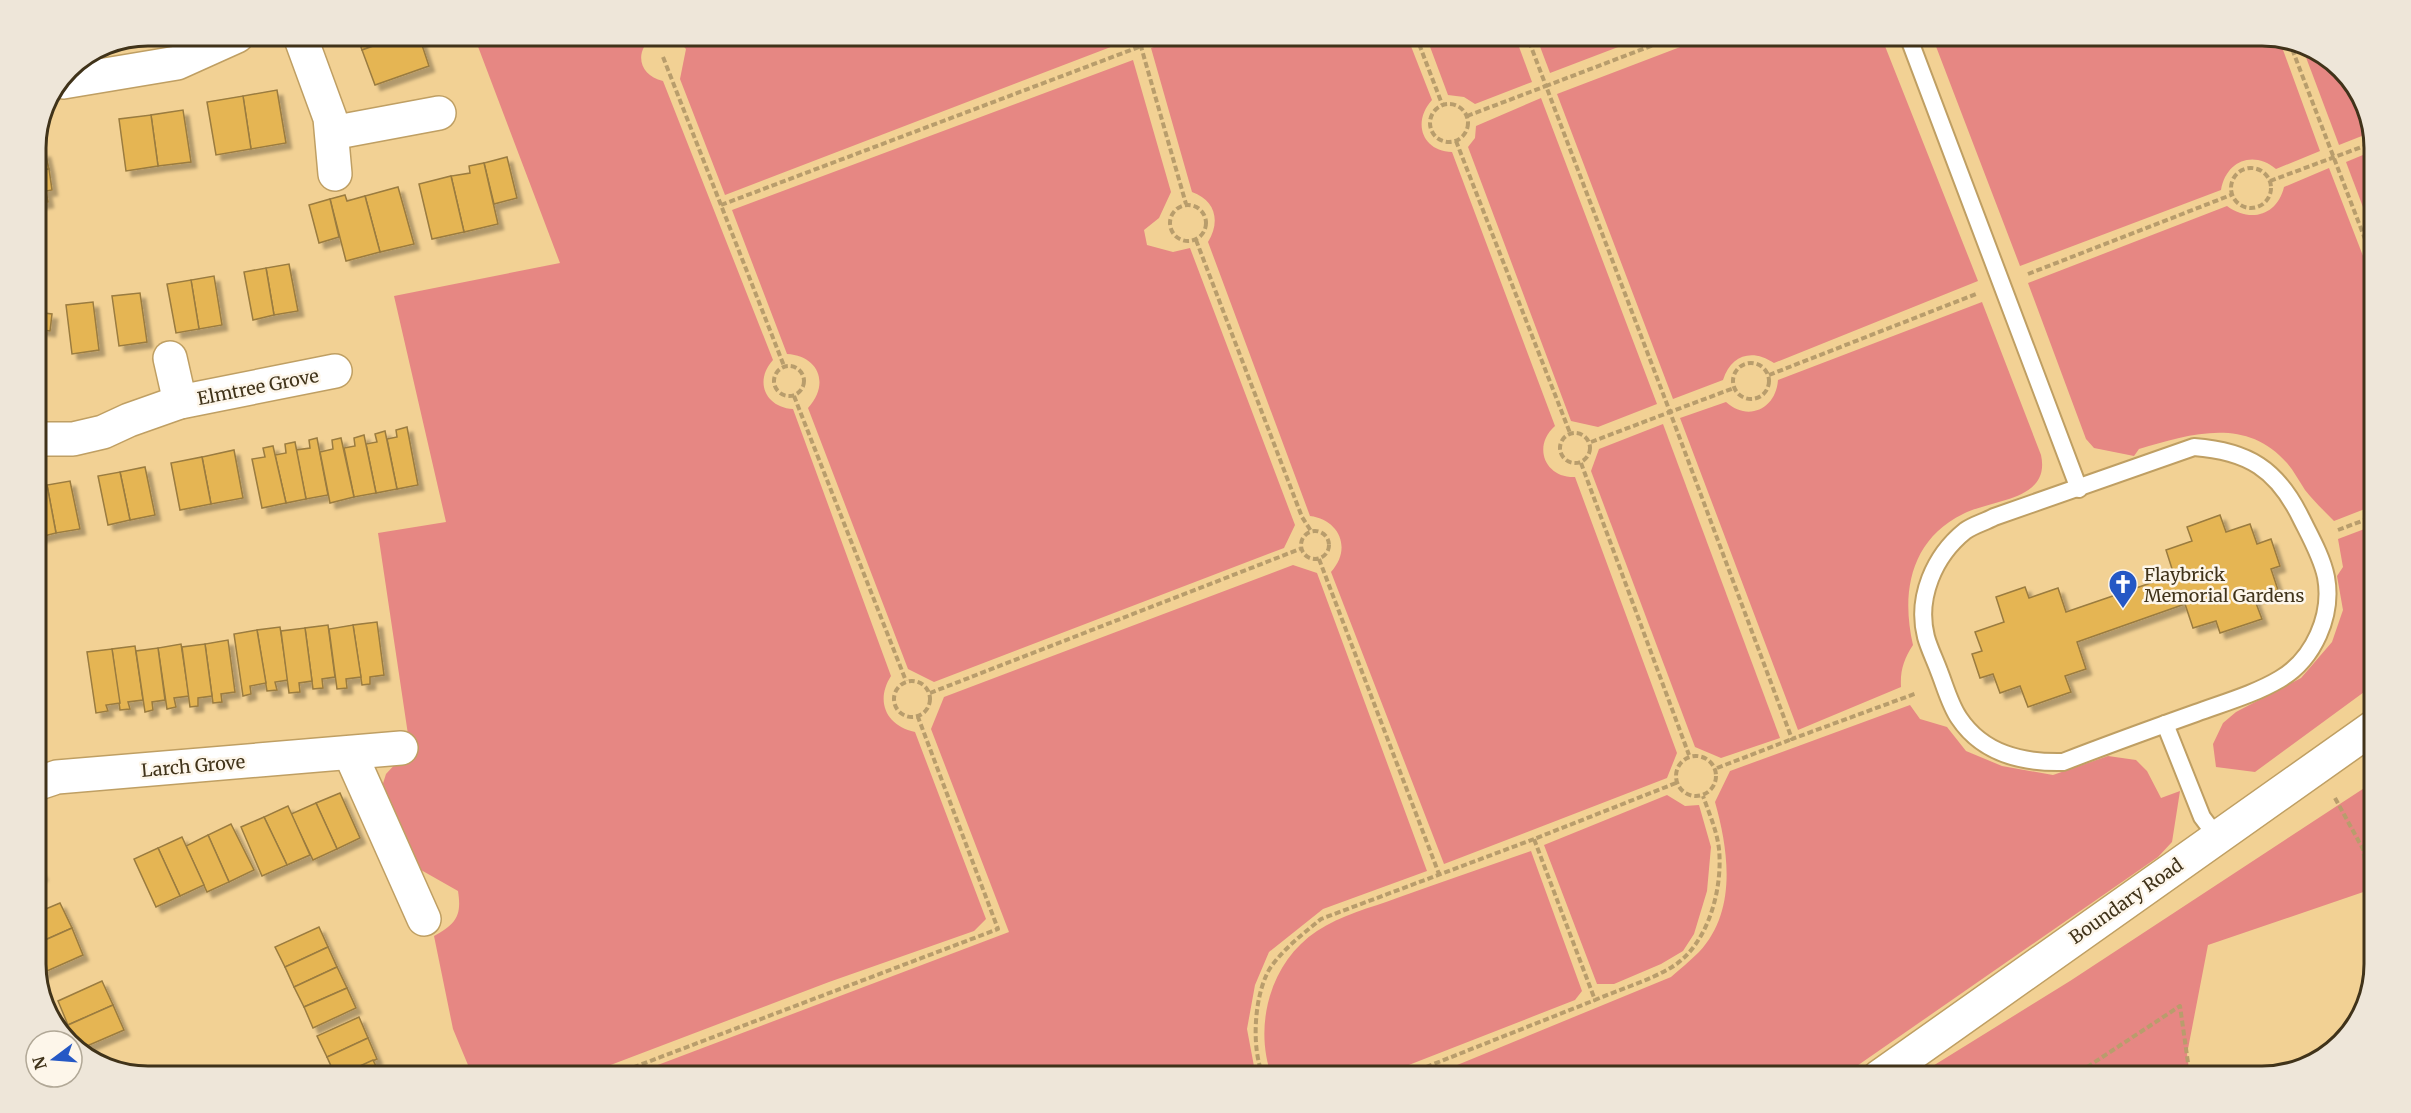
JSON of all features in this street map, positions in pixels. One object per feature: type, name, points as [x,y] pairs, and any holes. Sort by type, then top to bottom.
[{"type":"street","points":[[81,72],[96,64],[177,63],[215,46]]},
{"type":"street","points":[[304,46],[330,118],[335,174]]},
{"type":"street","points":[[332,133],[439,113]]},
{"type":"street","name":"Elmtree Grove","points":[[170,358],[180,402]]},
{"type":"street","name":"Elmtree Grove","points":[[47,439],[73,439],[103,432],[180,402],[335,371]]},
{"type":"street","name":"Boundary Road","points":[[1894,1066],[2364,734]]},
{"type":"street","name":"Larch Grove","points":[[47,780],[57,777],[401,748]]},
{"type":"street","points":[[350,753],[424,919]]},
{"type":"lane","points":[[1912,46],[2079,489]]},
{"type":"lane","points":[[2194,447],[2223,449],[2249,459],[2272,475],[2291,497],[2312,540],[2326,577],[2327,606],[2319,635],[2303,660],[2281,679],[2063,762],[2033,763],[2004,755],[1978,740],[1958,717],[1926,637],[1923,607],[1930,577],[1944,551],[1966,530],[2194,447]]},
{"type":"lane","points":[[2165,724],[2202,817],[2217,837]]},
{"type":"path","points":[[1420,46],[1442,104]]},
{"type":"path","points":[[1531,46],[1792,739]]},
{"type":"path","points":[[1467,116],[1651,46]]},
{"type":"path","points":[[721,205],[1141,47],[1186,204]]},
{"type":"path","points":[[2293,51],[2364,236]]},
{"type":"path","points":[[663,57],[784,366]]},
{"type":"path","points":[[1442,104],[1457,105],[1467,116],[1467,131],[1455,141],[1440,141],[1430,129],[1431,114],[1442,104]]},
{"type":"path","points":[[1455,141],[1570,433]]},
{"type":"path","points":[[2270,181],[2364,146]]},
{"type":"path","points":[[2244,168],[2260,169],[2270,181],[2270,197],[2259,208],[2242,207],[2231,195],[2232,179],[2244,168]]},
{"type":"path","points":[[1769,375],[2231,195]]},
{"type":"path","points":[[1186,204],[1196,205],[1206,216],[1204,231],[1196,240],[1179,240],[1170,229],[1170,214],[1186,204]]},
{"type":"path","points":[[1196,240],[1302,517],[1311,531]]},
{"type":"path","points":[[1745,363],[1759,364],[1769,375],[1769,389],[1758,399],[1744,399],[1734,388],[1734,374],[1745,363]]},
{"type":"path","points":[[784,366],[796,367],[804,376],[803,388],[794,396],[782,395],[774,386],[775,374],[784,366]]},
{"type":"path","points":[[1590,442],[1734,388]]},
{"type":"path","points":[[794,396],[906,681]]},
{"type":"path","points":[[1570,433],[1582,433],[1590,442],[1590,454],[1581,463],[1569,463],[1560,453],[1561,441],[1570,433]]},
{"type":"path","points":[[1581,463],[1689,755]]},
{"type":"path","points":[[2312,540],[2364,520]]},
{"type":"path","points":[[1311,531],[1321,532],[1329,541],[1327,552],[1319,559],[1308,558],[1300,549],[1302,538],[1311,531]]},
{"type":"path","points":[[930,693],[1300,549]]},
{"type":"path","points":[[1319,559],[1439,874]]},
{"type":"path","points":[[906,681],[920,682],[930,693],[929,707],[918,717],[903,717],[894,705],[895,691],[906,681]]},
{"type":"path","points":[[1717,768],[1944,682]]},
{"type":"path","points":[[637,1066],[998,929],[918,717]]},
{"type":"path","points":[[1689,755],[1706,756],[1717,768],[1716,785],[1703,796],[1687,795],[1676,783],[1677,766],[1689,755]]},
{"type":"path","points":[[2318,766],[2363,849],[2364,856]]},
{"type":"path","points":[[1260,1066],[1255,1028],[1261,991],[1271,966],[1292,942],[1321,919],[1676,783]]},
{"type":"path","points":[[1429,1066],[1672,967],[1698,942],[1710,914],[1719,880],[1719,849],[1703,796]]},
{"type":"path","points":[[1534,839],[1595,1000]]},
{"type":"path","points":[[2089,1066],[2180,1006],[2188,1066]]},
{"type":"shaded area","points":[[478,46],[645,46],[641,56],[644,69],[663,81],[773,360],[764,376],[765,392],[775,403],[793,409],[891,676],[884,694],[886,711],[897,724],[915,732],[986,919],[974,931],[829,982],[608,1066],[468,1066],[453,1029],[434,936],[448,927],[456,918],[459,907],[458,891],[414,866],[379,796],[386,774],[410,748],[378,533],[446,522],[394,296],[560,263]]},
{"type":"shaded area","points":[[683,46],[1113,46],[725,195],[680,79],[686,49]]},
{"type":"shaded area","points":[[1156,46],[1411,46],[1432,100],[1422,117],[1423,134],[1433,147],[1452,152],[1555,426],[1544,443],[1545,459],[1549,467],[1556,472],[1575,477],[1677,753],[1667,778],[1444,864],[1331,572],[1341,554],[1340,537],[1329,523],[1310,516],[1208,242],[1214,226],[1214,212],[1206,200],[1192,192],[1151,48]]},
{"type":"shaded area","points":[[1430,46],[1519,46],[1532,82],[1475,104],[1464,97],[1448,95]]},
{"type":"shaded area","points":[[1540,46],[1621,46],[1550,73]]},
{"type":"shaded area","points":[[1683,46],[1885,46],[1978,281],[1774,363],[1758,356],[1743,356],[1731,365],[1723,380],[1673,399],[1557,94]]},
{"type":"shaded area","points":[[1936,46],[2262,46],[2282,48],[2320,151],[2276,169],[2258,160],[2242,162],[2228,172],[2221,190],[2020,266]]},
{"type":"shaded area","points":[[2305,56],[2335,76],[2357,109],[2363,135],[2339,145]]},
{"type":"shaded area","points":[[1133,60],[1171,192],[1159,218],[1144,230],[1147,245],[1173,252],[1190,248],[1295,525],[1284,548],[934,682],[908,669],[808,408],[818,390],[818,373],[807,360],[787,354],[732,210]]},
{"type":"shaded area","points":[[1541,98],[1657,404],[1598,427],[1571,421],[1468,147],[1475,138],[1476,126]]},
{"type":"shaded area","points":[[2364,155],[2364,210],[2346,162]]},
{"type":"shaded area","points":[[2329,168],[2364,259],[2364,509],[2334,521],[2305,490],[2287,463],[2271,448],[2254,439],[2236,434],[2197,434],[2139,449],[2134,456],[2094,448],[2086,439],[2028,283],[2227,206],[2245,214],[2262,214],[2275,205],[2284,187]]},
{"type":"shaded area","points":[[1982,302],[2041,455],[2042,470],[2037,482],[2017,496],[1975,509],[1945,525],[1931,538],[1921,553],[1910,588],[1908,606],[1913,645],[1903,665],[1901,687],[1798,730],[1680,418],[1726,402],[1743,411],[1760,409],[1772,398],[1778,380]]},
{"type":"shaded area","points":[[1663,424],[1780,738],[1721,758],[1695,747],[1591,471],[1599,449]]},
{"type":"shaded area","points":[[2364,529],[2364,692],[2255,772],[2216,767],[2213,744],[2223,723],[2236,712],[2301,678],[2332,642],[2343,610],[2337,576],[2343,567],[2338,539]]},
{"type":"shaded area","points":[[1293,565],[1317,573],[1427,871],[1323,909],[1269,952],[1255,985],[1247,1029],[1254,1066],[655,1066],[1009,932],[931,729],[944,697]]},
{"type":"shaded area","points":[[1910,705],[1920,719],[1947,727],[1966,751],[2002,766],[2053,775],[2108,756],[2136,760],[2147,771],[2161,798],[2180,791],[2172,842],[2158,857],[1857,1066],[1455,1066],[1671,977],[1699,952],[1711,936],[1720,918],[1724,900],[1726,861],[1715,802],[1730,771]]},
{"type":"shaded area","points":[[2364,788],[2364,892],[2208,945],[2187,1054],[2189,1066],[1933,1066],[2070,981]]},
{"type":"shaded area","points":[[1667,795],[1685,806],[1699,805],[1711,847],[1707,891],[1694,934],[1683,951],[1661,964],[1614,984],[1597,984],[1544,845]]},
{"type":"shaded area","points":[[1531,851],[1582,991],[1575,1000],[1406,1066],[1269,1066],[1264,1037],[1265,1017],[1277,977],[1287,960],[1301,944],[1326,925]]},
{"type":"building","points":[[361,46],[373,46],[362,50]]},
{"type":"building","points":[[373,46],[422,46],[429,66],[375,85],[362,50]]},
{"type":"building","points":[[277,90],[286,143],[251,149],[243,96]]},
{"type":"building","points":[[243,96],[251,149],[216,155],[207,102]]},
{"type":"building","points":[[183,110],[191,162],[158,166],[151,115]]},
{"type":"building","points":[[151,115],[158,166],[126,171],[119,119]]},
{"type":"building","points":[[507,157],[517,198],[494,204],[484,163]]},
{"type":"building","points":[[484,163],[498,224],[464,232],[451,176],[470,173],[469,166]]},
{"type":"building","points":[[47,169],[49,169],[52,190],[47,191]]},
{"type":"building","points":[[451,176],[464,232],[432,239],[419,184]]},
{"type":"building","points":[[398,187],[414,244],[380,252],[365,196]]},
{"type":"building","points":[[345,195],[347,201],[365,196],[380,252],[346,261],[330,199]]},
{"type":"building","points":[[330,199],[339,237],[319,243],[309,205]]},
{"type":"building","points":[[289,264],[298,311],[274,315],[266,268]]},
{"type":"building","points":[[266,268],[274,315],[253,320],[244,272]]},
{"type":"building","points":[[214,276],[222,325],[199,329],[191,280]]},
{"type":"building","points":[[191,280],[199,329],[176,333],[167,284]]},
{"type":"building","points":[[140,293],[147,342],[119,346],[112,296]]},
{"type":"building","points":[[93,302],[99,350],[72,354],[66,305]]},
{"type":"building","points":[[47,313],[52,314],[50,331],[47,331]]},
{"type":"building","points":[[407,427],[418,485],[397,489],[387,439],[397,437],[396,430]]},
{"type":"building","points":[[385,431],[397,489],[376,493],[366,444],[377,442],[375,434]]},
{"type":"building","points":[[364,435],[376,493],[354,497],[344,448],[355,446],[354,438]]},
{"type":"building","points":[[317,438],[328,495],[306,499],[296,450],[310,448],[309,440]]},
{"type":"building","points":[[341,438],[354,497],[330,503],[320,452],[333,449],[332,440]]},
{"type":"building","points":[[295,442],[306,499],[286,503],[275,455],[286,453],[285,444]]},
{"type":"building","points":[[273,446],[286,503],[262,508],[252,459],[265,457],[263,448]]},
{"type":"building","points":[[234,450],[243,498],[211,504],[202,457]]},
{"type":"building","points":[[202,457],[211,504],[180,510],[171,463]]},
{"type":"building","points":[[145,467],[155,515],[130,520],[120,472]]},
{"type":"building","points":[[120,472],[130,520],[108,525],[98,476]]},
{"type":"building","points":[[70,481],[80,529],[56,533],[47,485]]},
{"type":"building","points":[[47,485],[56,533],[47,535]]},
{"type":"building","points":[[2220,515],[2226,532],[2250,524],[2257,544],[2271,539],[2280,566],[2271,569],[2278,590],[2254,598],[2262,619],[2220,633],[2216,621],[2193,628],[2185,604],[2077,642],[2086,669],[2065,676],[2071,692],[2028,707],[2020,686],[2000,693],[1993,674],[1980,678],[1972,654],[1982,651],[1975,632],[2004,622],[1996,597],[2025,587],[2029,598],[2058,588],[2066,612],[2174,575],[2166,550],[2192,541],[2187,527]]},
{"type":"building","points":[[377,622],[384,675],[370,677],[370,684],[362,685],[353,625]]},
{"type":"building","points":[[328,625],[335,677],[322,679],[323,688],[313,689],[305,628]]},
{"type":"building","points":[[353,625],[361,677],[346,679],[347,688],[337,689],[329,629]]},
{"type":"building","points":[[280,627],[288,680],[275,682],[277,690],[267,691],[257,630]]},
{"type":"building","points":[[305,628],[312,681],[299,683],[300,692],[289,693],[281,631]]},
{"type":"building","points":[[257,630],[266,683],[250,686],[251,694],[243,696],[234,634]]},
{"type":"building","points":[[228,640],[235,692],[221,694],[222,702],[213,703],[205,644]]},
{"type":"building","points":[[181,644],[189,696],[174,698],[176,707],[167,709],[158,648]]},
{"type":"building","points":[[205,644],[212,696],[198,698],[198,706],[190,707],[182,647]]},
{"type":"building","points":[[135,646],[143,700],[128,702],[130,709],[120,710],[112,649]]},
{"type":"building","points":[[158,648],[165,700],[152,702],[153,710],[145,712],[136,651]]},
{"type":"building","points":[[112,649],[120,703],[106,705],[108,711],[96,713],[87,652]]},
{"type":"building","points":[[340,793],[360,838],[337,849],[316,803]]},
{"type":"building","points":[[316,803],[337,849],[313,860],[291,814]]},
{"type":"building","points":[[288,806],[310,855],[287,865],[264,817]]},
{"type":"building","points":[[264,817],[287,865],[262,876],[241,827]]},
{"type":"building","points":[[231,824],[254,870],[229,882],[208,835]]},
{"type":"building","points":[[208,835],[229,882],[207,892],[186,846]]},
{"type":"building","points":[[182,837],[204,885],[180,896],[158,848]]},
{"type":"building","points":[[158,848],[180,896],[156,907],[134,859]]},
{"type":"building","points":[[60,903],[72,928],[47,939],[47,908]]},
{"type":"building","points":[[319,927],[328,947],[285,967],[275,947]]},
{"type":"building","points":[[72,928],[83,955],[47,971],[47,939]]},
{"type":"building","points":[[328,947],[337,967],[294,987],[285,967]]},
{"type":"building","points":[[337,967],[347,988],[304,1007],[294,987]]},
{"type":"building","points":[[102,981],[113,1005],[68,1025],[58,1001]]},
{"type":"building","points":[[347,988],[356,1008],[313,1028],[304,1007]]},
{"type":"building","points":[[113,1005],[124,1030],[87,1046],[84,1043],[84,1029],[70,1029],[68,1025]]},
{"type":"building","points":[[359,1017],[368,1038],[327,1057],[317,1036]]},
{"type":"building","points":[[368,1038],[377,1059],[361,1066],[331,1066],[327,1057]]},
{"type":"building","points":[[373,1060],[376,1066],[360,1066]]},
{"type":"place","name":"Flaybrick Memorial Gardens","points":[[2123,610]]}]
